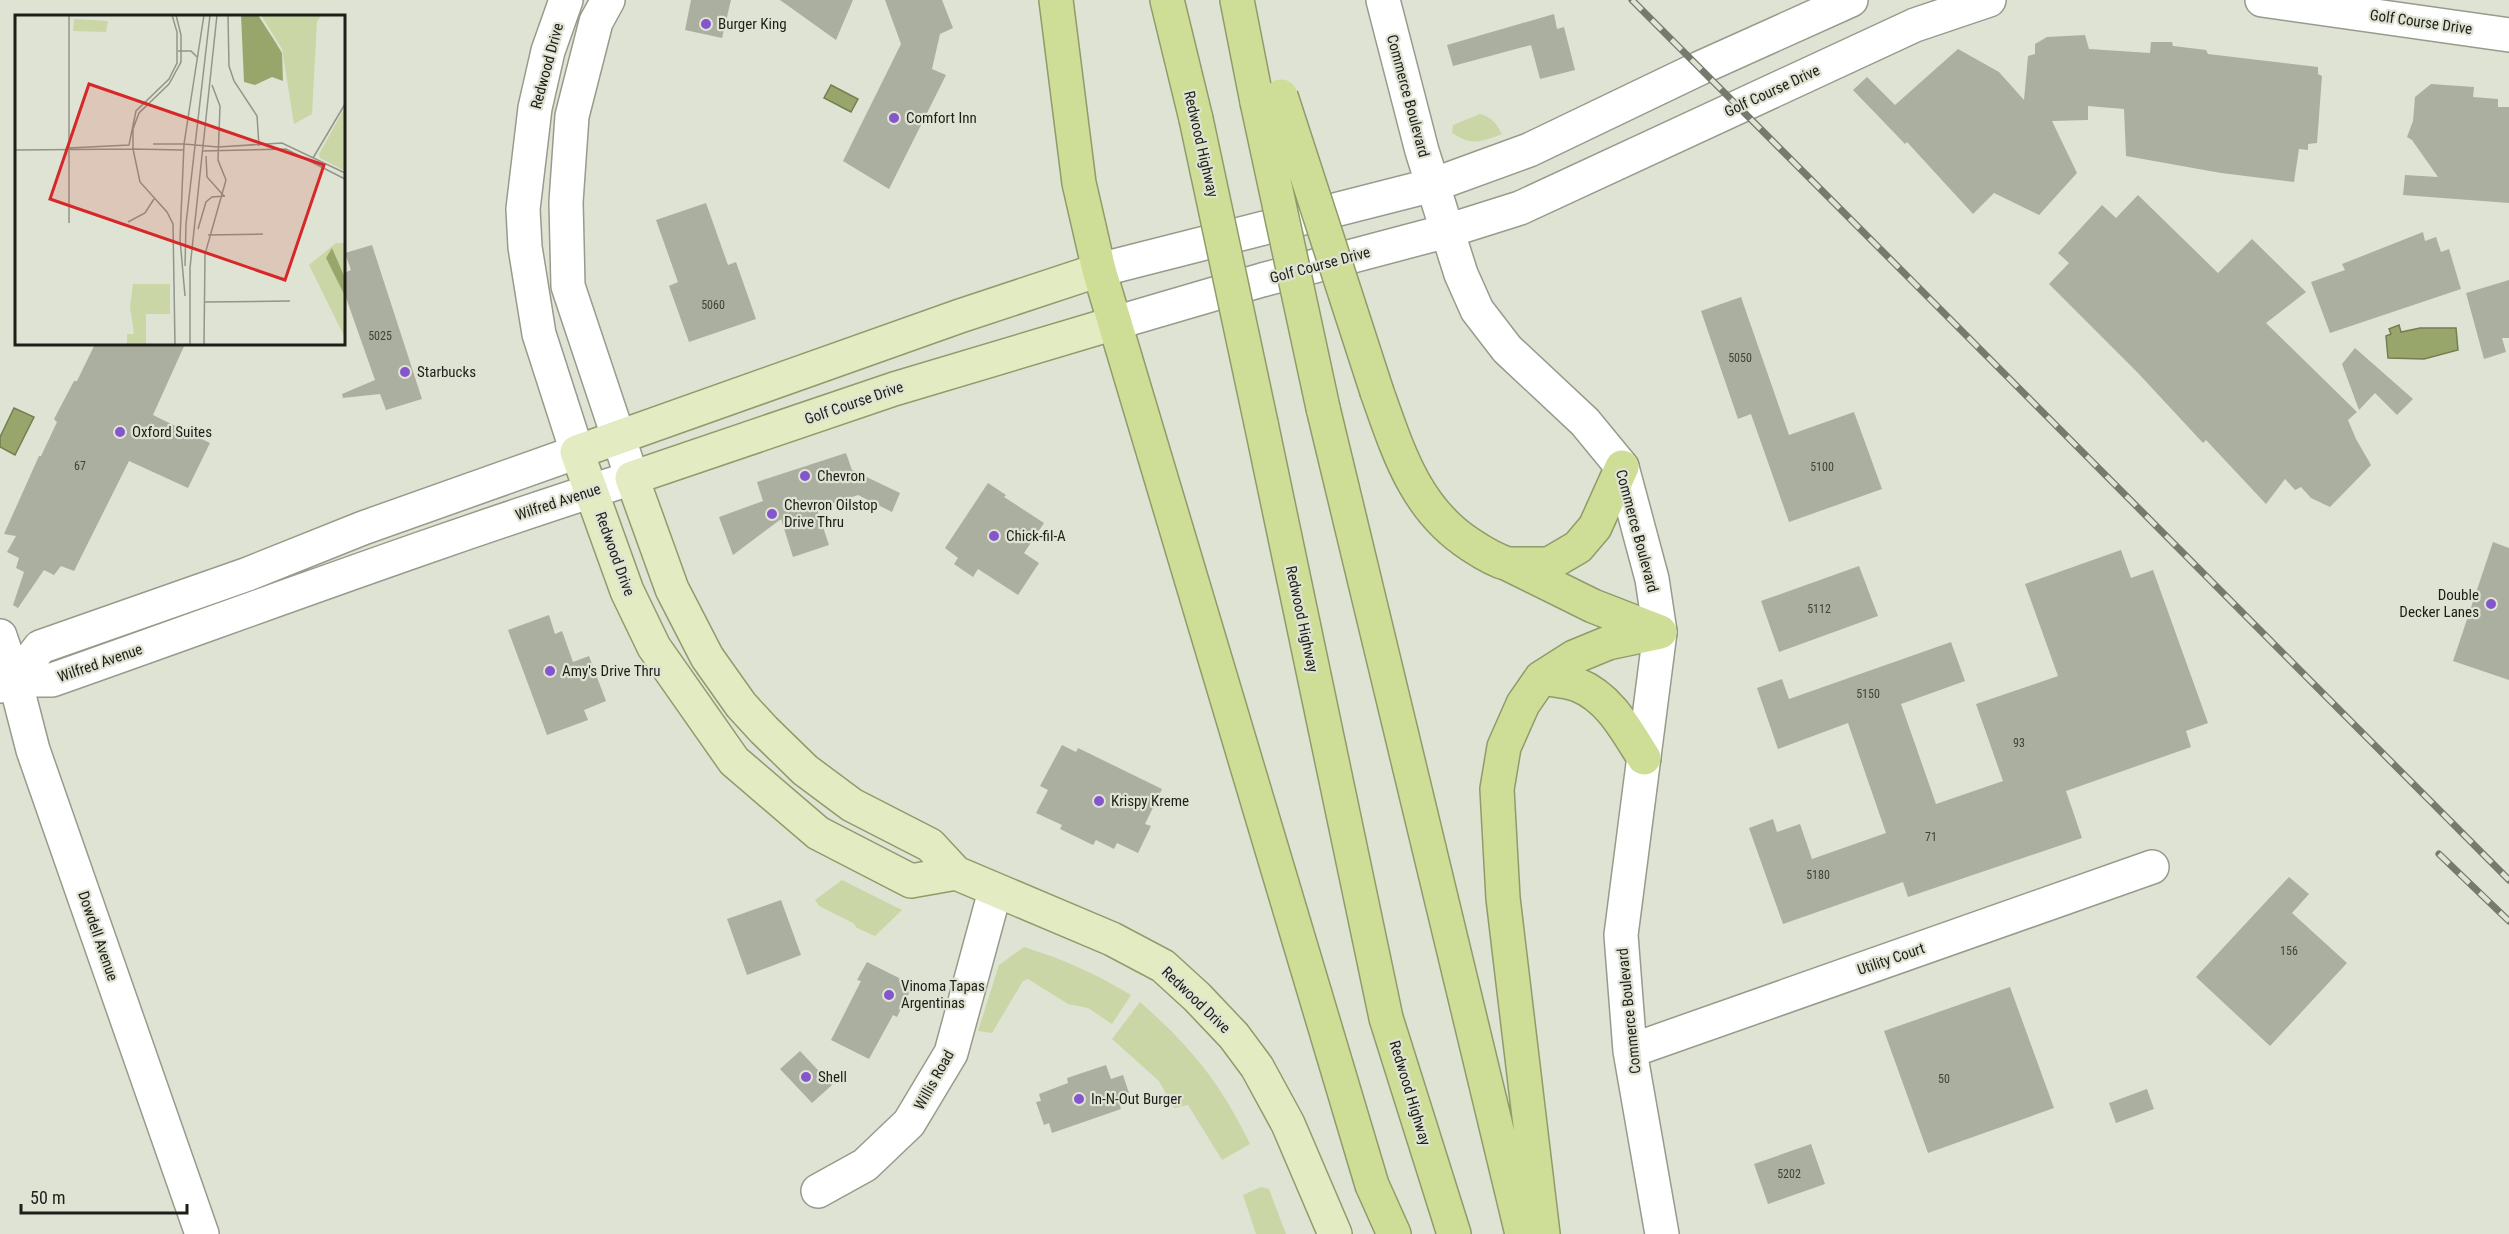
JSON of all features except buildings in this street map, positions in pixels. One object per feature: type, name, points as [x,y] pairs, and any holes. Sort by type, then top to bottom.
[{"type":"highway","points":[[1056,0],[1079,183],[1099,270],[1372,1185],[1394,1234]]},
{"type":"highway","name":"Redwood Highway","points":[[1167,0],[1196,119],[1386,1018],[1454,1234]]},
{"type":"highway","points":[[1237,0],[1269,99],[1400,457],[1425,503],[1458,537],[1495,561],[1508,564],[1549,564],[1578,547],[1595,527],[1622,467]]},
{"type":"highway","points":[[1247,0],[1269,99],[1323,408],[1521,1234]]},
{"type":"highway","points":[[1508,564],[1593,606],[1660,632]]},
{"type":"highway","points":[[1543,1234],[1503,898],[1497,789],[1504,747],[1523,704],[1541,678],[1574,657],[1608,643],[1660,632]]},
{"type":"highway","points":[[1541,678],[1578,685],[1600,698],[1618,718],[1644,758]]},
{"type":"main road","points":[[577,452],[949,320],[1099,270]]},
{"type":"main road","name":"Golf Course Drive","points":[[632,478],[894,389],[1115,323]]},
{"type":"main road","name":"Redwood Drive","points":[[577,452],[627,591],[654,647],[734,761],[818,833],[911,881],[956,873]]},
{"type":"main road","name":"Redwood Drive","points":[[632,478],[672,589],[707,657],[741,705],[764,730],[805,770],[852,805],[930,844],[956,873],[1112,939],[1163,966],[1234,1036],[1257,1067],[1288,1124],[1335,1234]]},
{"type":"street","name":"Redwood Drive","points":[[566,0],[549,51],[536,108],[524,209],[525,247],[539,334],[577,452]]},
{"type":"street","name":"Redwood Drive","points":[[608,0],[596,22],[572,116],[566,202],[568,286],[632,478]]},
{"type":"street","name":"Commerce Boulevard","points":[[1383,0],[1433,185],[1461,274],[1477,310],[1507,349],[1585,422],[1622,467],[1652,579],[1660,632],[1621,934],[1630,1051],[1662,1234]]},
{"type":"street","points":[[1099,270],[1433,185],[1529,150],[1700,68],[1813,8],[1851,0]]},
{"type":"street","name":"Golf Course Drive","points":[[1115,323],[1262,280],[1447,231],[1520,208],[1915,25],[1989,0]]},
{"type":"street","name":"Golf Course Drive","points":[[2262,0],[2370,8],[2509,34]]},
{"type":"street","points":[[1813,8],[1836,61]]},
{"type":"street","points":[[536,108],[572,116]]},
{"type":"street","points":[[8,683],[40,647],[248,574],[363,528],[577,452]]},
{"type":"street","name":"Wilfred Avenue","points":[[8,683],[52,680],[419,549],[632,478]]},
{"type":"street","name":"Dowdell Avenue","points":[[0,636],[8,683],[202,1234]]},
{"type":"street","name":"Utility Court","points":[[1630,1051],[2152,867]]},
{"type":"street","name":"Willis Road","points":[[818,1191],[865,1165],[909,1123],[951,1053],[995,891]]},
{"type":"shaded area","points":[[831,85],[858,99],[851,112],[824,98]]},
{"type":"shaded area","points":[[1480,114],[1494,121],[1502,134],[1471,141],[1452,133],[1453,125]]},
{"type":"shaded area","points":[[2399,325],[2401,332],[2420,328],[2456,328],[2458,350],[2424,359],[2388,358],[2386,336],[2391,334],[2389,329]]},
{"type":"shaded area","points":[[14,408],[34,417],[15,455],[0,447],[0,437]]},
{"type":"shaded area","points":[[842,880],[902,910],[875,936],[857,928],[853,923],[819,906],[815,900]]},
{"type":"shaded area","points":[[1024,947],[1079,968],[1131,995],[1112,1024],[1088,1008],[1068,1004],[1028,979],[1023,981],[992,1033],[978,1031],[999,965]]},
{"type":"shaded area","points":[[1140,1002],[1174,1034],[1203,1067],[1227,1102],[1250,1144],[1222,1160],[1188,1105],[1174,1108],[1159,1081],[1112,1039]]},
{"type":"shaded area","points":[[1261,1187],[1269,1189],[1286,1234],[1256,1234],[1243,1195]]},
{"type":"railway","points":[[1632,0],[2509,880]]},
{"type":"railway","points":[[2439,854],[2509,921]]},
{"type":"place","name":"Burger King","points":[[706,24]]},
{"type":"place","name":"Comfort Inn","points":[[894,118]]},
{"type":"place","name":"Starbucks","points":[[405,372]]},
{"type":"place","name":"Oxford Suites","points":[[120,432]]},
{"type":"place","name":"Chevron","points":[[805,476]]},
{"type":"place","name":"Chevron Oilstop Drive Thru","points":[[772,514]]},
{"type":"place","name":"Chick-fil-A","points":[[994,536]]},
{"type":"place","name":"Double Decker Lanes","points":[[2491,604]]},
{"type":"place","name":"Amy's Drive Thru","points":[[550,671]]},
{"type":"place","name":"Krispy Kreme","points":[[1099,801]]},
{"type":"place","name":"Vinoma Tapas Argentinas","points":[[889,995]]},
{"type":"place","name":"Shell","points":[[806,1077]]},
{"type":"place","name":"In-N-Out Burger","points":[[1079,1099]]}]
